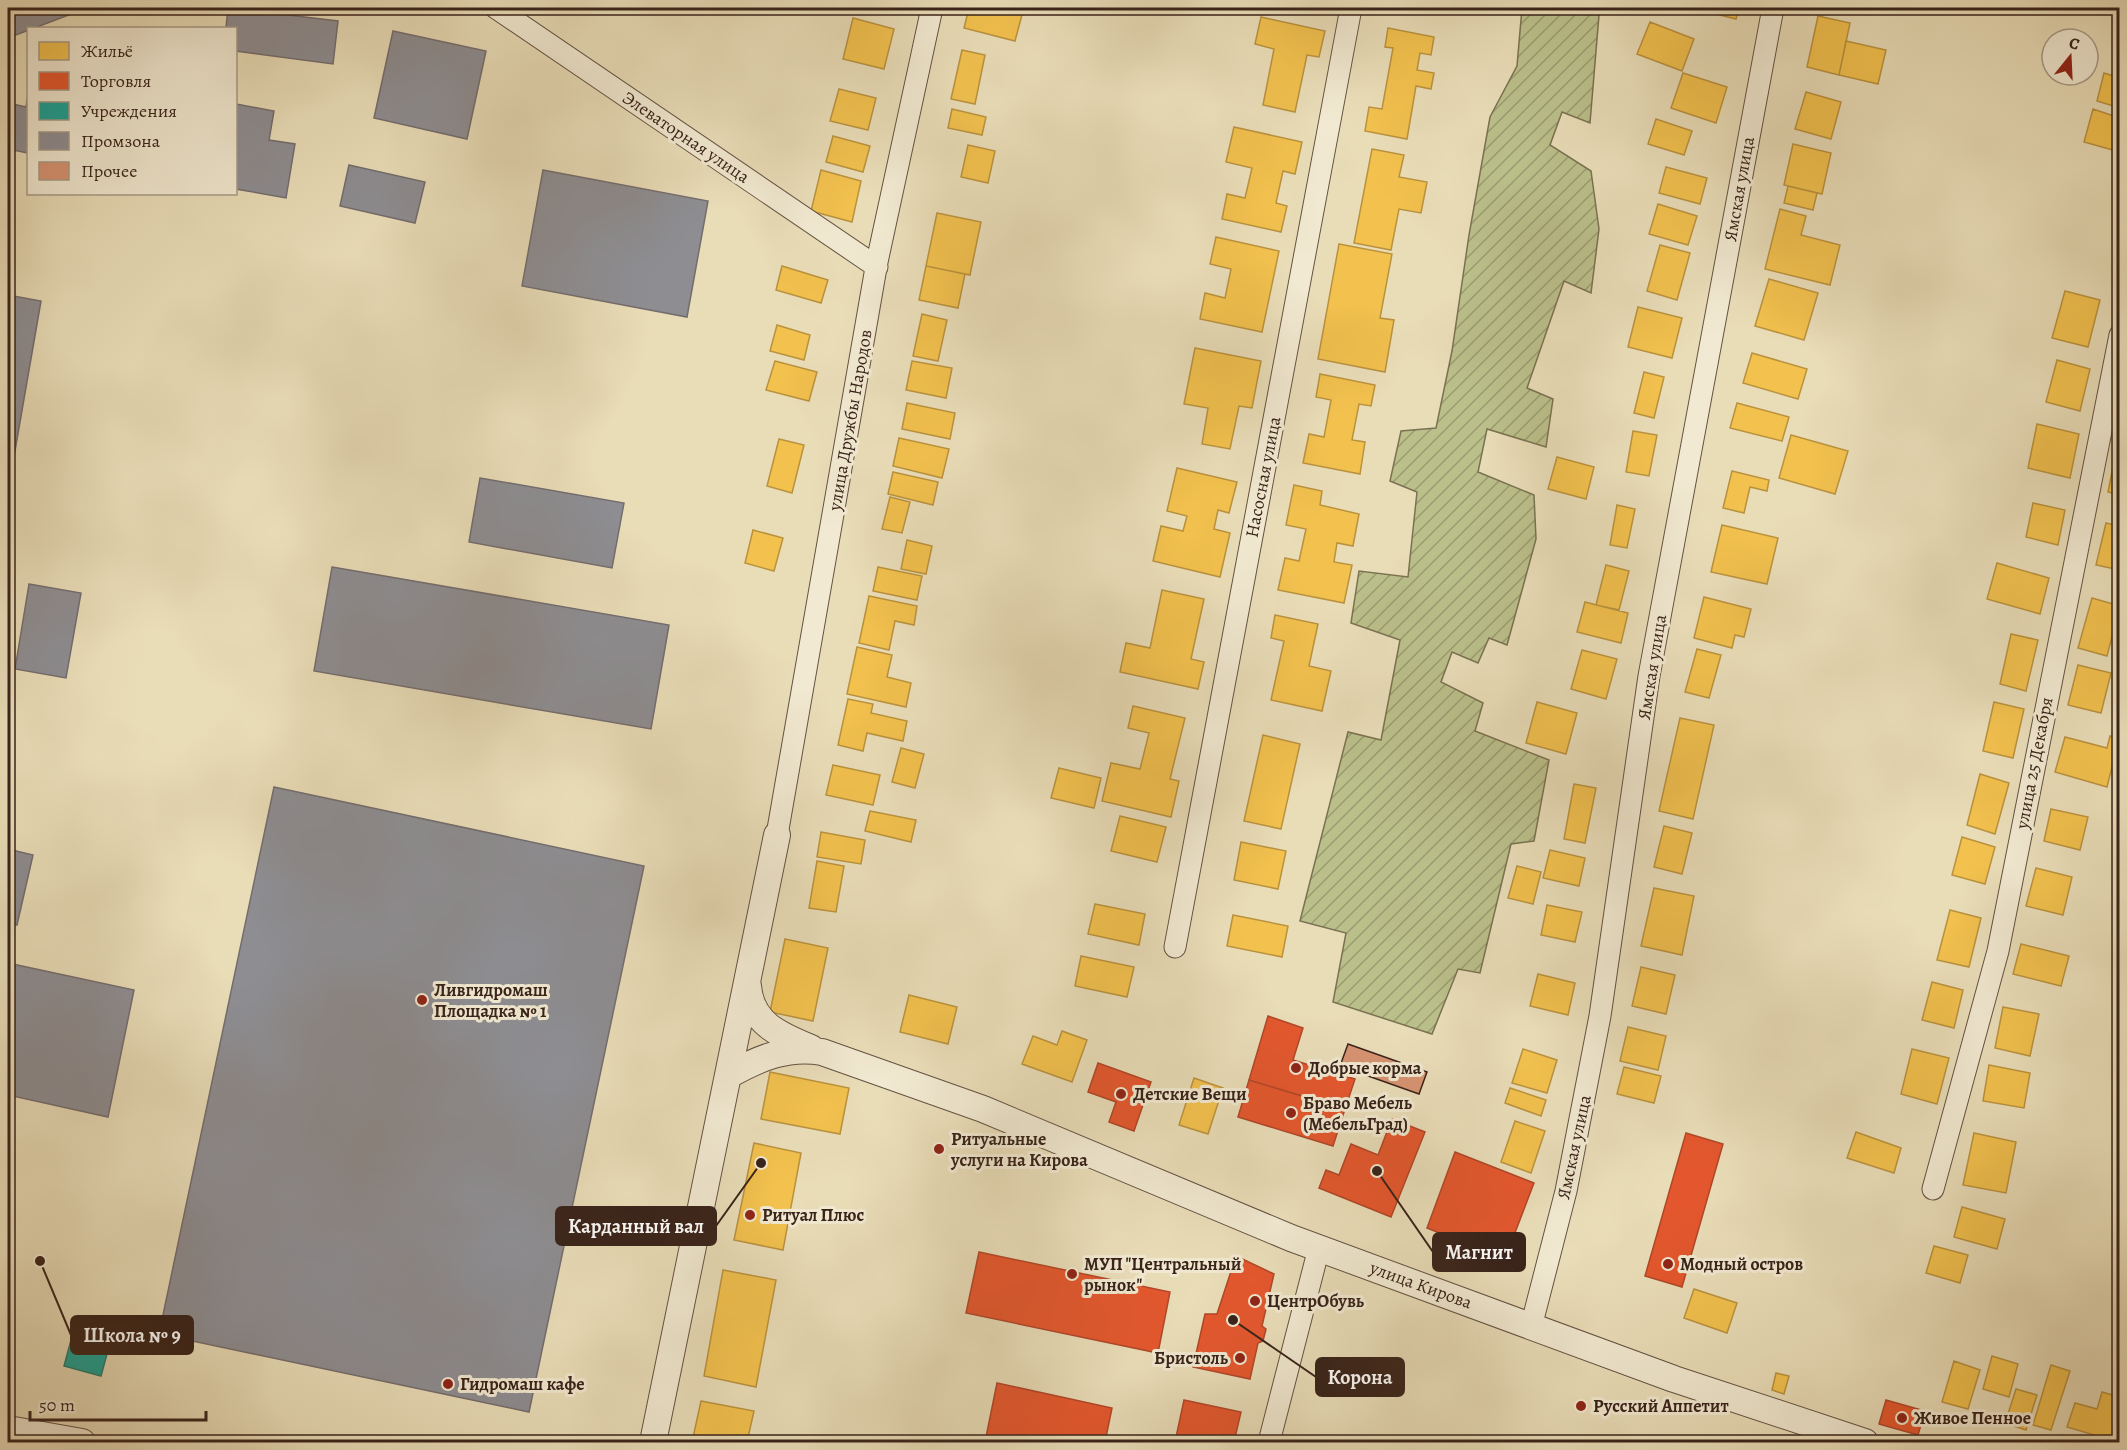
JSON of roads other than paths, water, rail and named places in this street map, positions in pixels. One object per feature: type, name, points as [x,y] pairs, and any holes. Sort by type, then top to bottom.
[{"type":"street","name":"Элеваторная улица","points":[[496,8],[877,267]]},
{"type":"street","name":"улица Дружбы Народов","points":[[777,835],[877,267],[932,8]]},
{"type":"street","name":"Насосная улица","points":[[1175,946],[1351,8]]},
{"type":"street","name":"Ямская улица","points":[[1531,1327],[1566,1191],[1600,1016],[1649,676],[1773,8]]},
{"type":"street","name":"улица 25 Декабря","points":[[1933,1189],[1998,951],[2120,334]]},
{"type":"street","points":[[653,1443],[777,835]]},
{"type":"street","name":"улица Кирова","points":[[748,983],[750,1003],[761,1021],[786,1038],[983,1109],[1280,1234],[1531,1327],[1865,1443]]},
{"type":"street","points":[[729,1075],[777,1053],[804,1050],[822,1052]]},
{"type":"street","points":[[1269,1443],[1319,1248]]},
{"type":"street","points":[[8,1429],[82,1443]]},
{"type":"place","name":"Ливгидромаш Площадка № 1","points":[[422,1000]]},
{"type":"place","name":"Добрые корма","points":[[1296,1068]]},
{"type":"place","name":"Детские Вещи","points":[[1121,1094]]},
{"type":"place","name":"Браво Мебель (МебельГрад)","points":[[1291,1113]]},
{"type":"place","name":"Ритуальные услуги на Кирова","points":[[939,1149]]},
{"type":"place","name":"Карданный вал","points":[[761,1163]]},
{"type":"place","name":"Магнит","points":[[1377,1171]]},
{"type":"place","name":"Ритуал Плюс","points":[[750,1215]]},
{"type":"place","name":"Школа № 9","points":[[40,1261]]},
{"type":"place","name":"Модный остров","points":[[1668,1264]]},
{"type":"place","name":"МУП \"Центральный рынок\"","points":[[1072,1274]]},
{"type":"place","name":"ЦентрОбувь","points":[[1255,1301]]},
{"type":"place","name":"Корона","points":[[1233,1320]]},
{"type":"place","name":"Бристоль","points":[[1240,1358]]},
{"type":"place","name":"Гидромаш кафе","points":[[448,1384]]},
{"type":"place","name":"Русский Аппетит","points":[[1581,1406]]},
{"type":"place","name":"Живое Пенное","points":[[1902,1418]]}]
